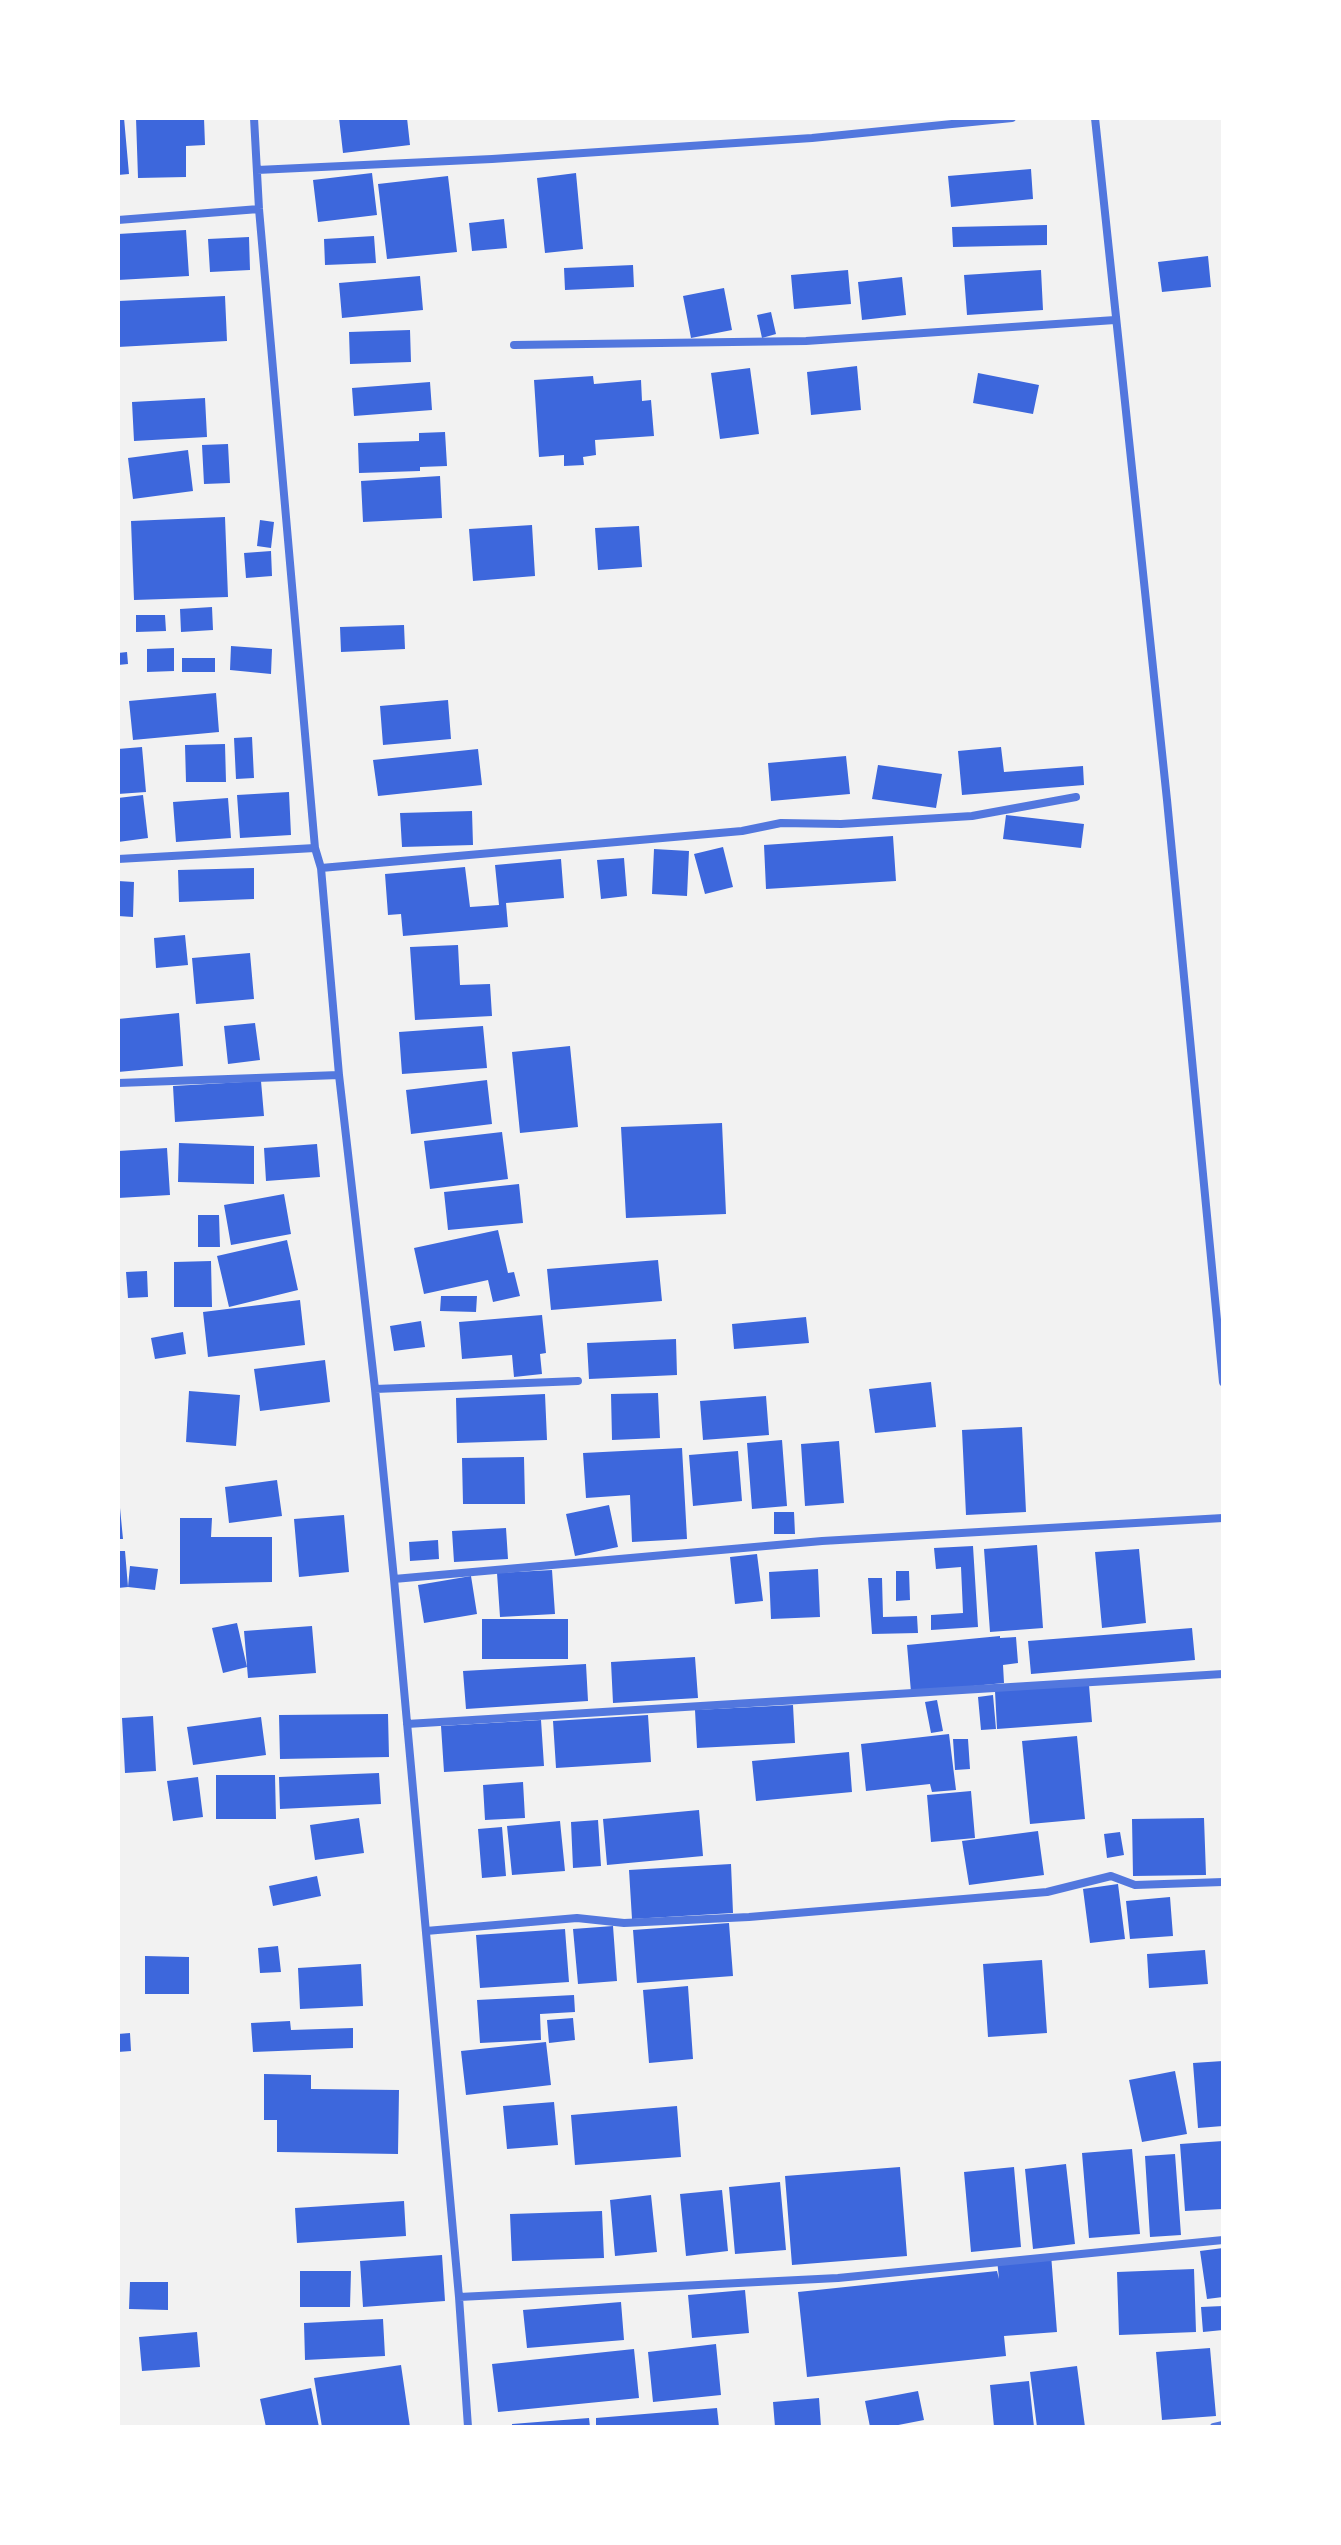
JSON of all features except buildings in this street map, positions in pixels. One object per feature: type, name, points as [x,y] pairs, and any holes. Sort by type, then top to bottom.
[{"type":"street","points":[[254,118],[259,209],[315,848],[321,868],[339,1075],[394,1579],[468,2427]]},
{"type":"street","points":[[257,170],[492,159],[812,138],[1012,118]]},
{"type":"street","points":[[1095,118],[1169,816],[1223,1382]]},
{"type":"street","points":[[118,220],[259,209]]},
{"type":"street","points":[[514,345],[806,341],[1115,320]]},
{"type":"street","points":[[321,868],[742,831],[781,823],[841,824],[972,816],[1076,797]]},
{"type":"street","points":[[118,859],[315,848]]},
{"type":"street","points":[[118,1083],[339,1075]]},
{"type":"street","points":[[375,1389],[578,1381]]},
{"type":"street","points":[[394,1579],[822,1541],[1223,1518]]},
{"type":"street","points":[[407,1724],[1223,1674]]},
{"type":"street","points":[[426,1931],[577,1918],[624,1923],[765,1916],[1047,1892],[1111,1876],[1135,1885],[1223,1882]]},
{"type":"street","points":[[459,2297],[838,2278],[1223,2240]]},
{"type":"street","points":[[1214,2427],[1223,2425]]}]
